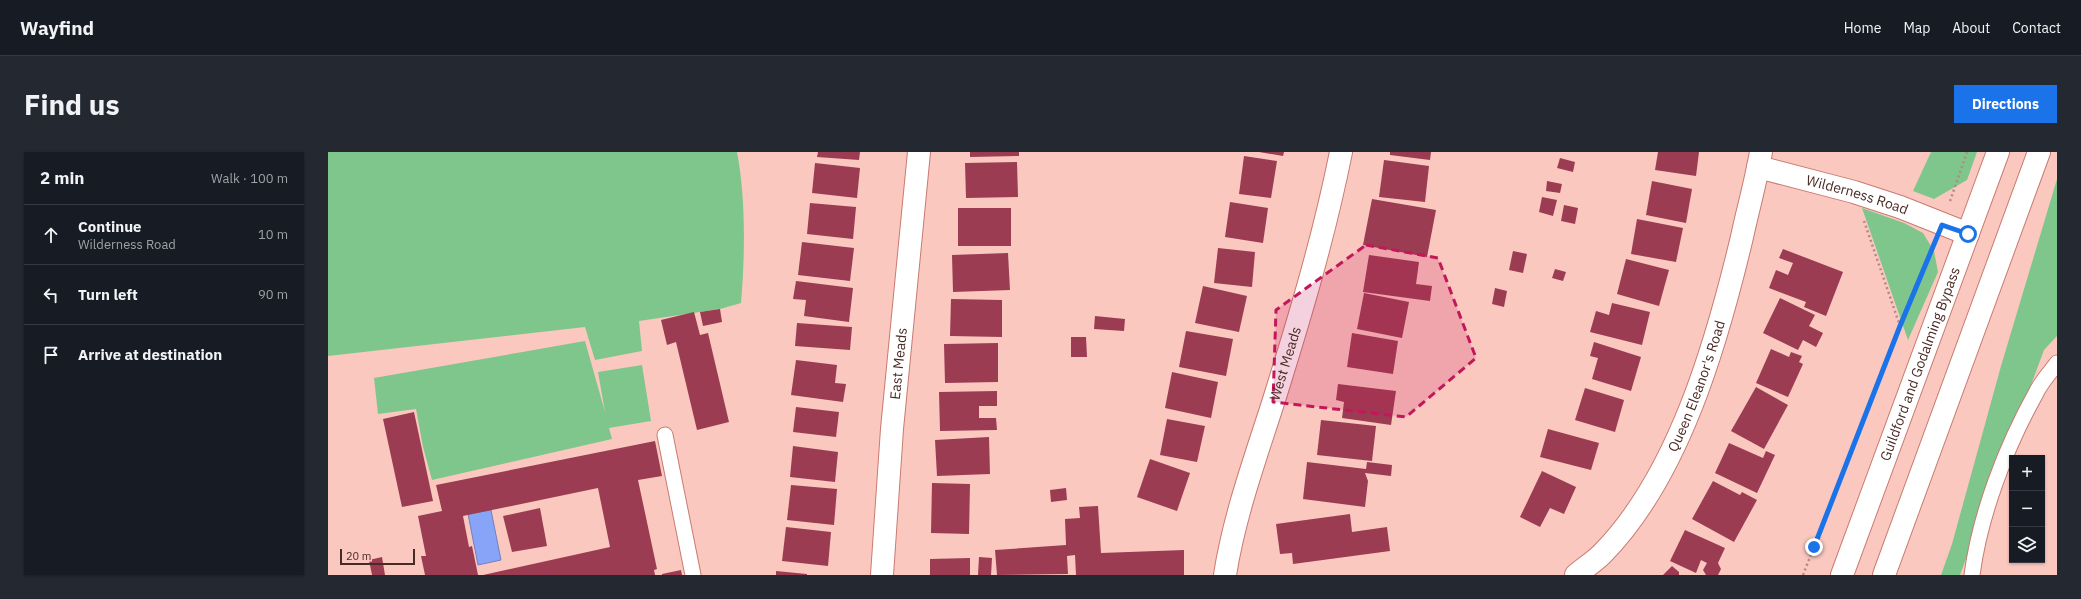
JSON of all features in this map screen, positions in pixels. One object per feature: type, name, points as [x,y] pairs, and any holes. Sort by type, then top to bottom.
[{"type":"main road","name":"East Meads","points":[[882,575],[892,429],[919,152]]},
{"type":"main road","name":"West Meads","points":[[1225,575],[1243,499],[1295,333],[1326,223],[1341,152]]},
{"type":"main road","name":"Guildford and Godalming Bypass","points":[[1842,575],[1998,152]]},
{"type":"main road","points":[[1884,575],[2039,152]]},
{"type":"main road","name":"Wilderness Road","points":[[1760,160],[1900,207],[1942,225],[1968,234]]},
{"type":"main road","name":"Queen Eleanor's Road","points":[[1576,575],[1602,555],[1639,508],[1662,471],[1687,416],[1710,354],[1732,277],[1760,160]]},
{"type":"lane","points":[[1972,575],[1975,548],[1994,484],[2036,392],[2057,363]]},
{"type":"lane","points":[[665,435],[693,575]]},
{"type":"path","points":[[1803,575],[1900,326],[1942,225],[1967,152]]},
{"type":"path","points":[[1854,192],[1900,326]]},
{"type":"highlighted area","points":[[1366,245],[1438,258],[1476,358],[1406,417],[1273,402],[1276,310]]},
{"type":"green space","points":[[328,152],[737,152],[742,188],[744,227],[741,303],[720,309],[639,321],[642,351],[595,360],[585,327],[328,356]]},
{"type":"green space","points":[[1931,152],[1977,152],[1967,180],[1934,199],[1913,191]]},
{"type":"green space","points":[[2057,179],[2057,336],[2044,350],[1960,575],[1941,575],[1952,544],[2001,366]]},
{"type":"green space","points":[[1862,208],[1904,223],[1923,233],[1934,251],[1938,272],[1908,340]]},
{"type":"green space","points":[[585,341],[605,412],[598,372],[642,365],[651,421],[609,428],[612,439],[432,480],[423,447],[416,409],[378,414],[374,378]]},
{"type":"water","points":[[491,510],[501,560],[478,565],[468,514]]},
{"type":"building","points":[[818,152],[860,152],[859,160],[817,157]]},
{"type":"building","points":[[970,152],[1019,152],[1019,156],[970,157]]},
{"type":"building","points":[[1259,152],[1284,152],[1283,156]]},
{"type":"building","points":[[1390,152],[1431,152],[1430,160],[1390,155]]},
{"type":"building","points":[[1658,152],[1699,152],[1696,176],[1655,170]]},
{"type":"building","points":[[1244,156],[1277,161],[1271,198],[1239,194]]},
{"type":"building","points":[[1560,158],[1575,162],[1573,172],[1557,168]]},
{"type":"building","points":[[1384,160],[1429,166],[1425,202],[1379,197]]},
{"type":"building","points":[[1017,162],[1018,197],[966,198],[965,163]]},
{"type":"building","points":[[815,163],[860,168],[857,198],[812,193]]},
{"type":"building","points":[[1547,181],[1562,184],[1560,193],[1546,191]]},
{"type":"building","points":[[1652,181],[1692,189],[1686,223],[1646,215]]},
{"type":"building","points":[[1542,197],[1557,200],[1553,216],[1539,212]]},
{"type":"building","points":[[1372,199],[1436,210],[1427,257],[1363,245]]},
{"type":"building","points":[[1230,202],[1268,208],[1263,243],[1225,237]]},
{"type":"building","points":[[810,203],[856,207],[853,239],[807,234]]},
{"type":"building","points":[[1564,205],[1578,208],[1575,224],[1561,221]]},
{"type":"building","points":[[958,208],[1011,208],[1011,246],[958,246]]},
{"type":"building","points":[[1637,219],[1683,228],[1676,262],[1631,254]]},
{"type":"building","points":[[802,242],[854,248],[850,281],[798,275]]},
{"type":"building","points":[[1218,248],[1255,252],[1252,287],[1214,283]]},
{"type":"building","points":[[1783,249],[1843,272],[1826,316],[1804,307],[1806,302],[1769,288],[1776,270],[1788,275],[1793,263],[1779,258]]},
{"type":"building","points":[[1513,251],[1527,254],[1523,273],[1509,270]]},
{"type":"building","points":[[1008,253],[1010,290],[953,292],[952,255]]},
{"type":"building","points":[[1369,255],[1419,262],[1416,284],[1432,286],[1430,301],[1363,292]]},
{"type":"building","points":[[1626,259],[1669,270],[1659,306],[1617,294]]},
{"type":"building","points":[[1555,269],[1566,272],[1563,281],[1552,278]]},
{"type":"building","points":[[796,281],[853,288],[849,322],[804,316],[806,300],[793,299]]},
{"type":"building","points":[[1203,286],[1247,296],[1239,332],[1195,323]]},
{"type":"building","points":[[1495,288],[1507,291],[1504,307],[1492,304]]},
{"type":"building","points":[[1364,293],[1409,302],[1402,338],[1357,329]]},
{"type":"building","points":[[1780,298],[1815,315],[1809,326],[1823,333],[1816,347],[1803,340],[1798,350],[1763,333]]},
{"type":"building","points":[[951,299],[1002,300],[1002,337],[950,336]]},
{"type":"building","points":[[1612,303],[1650,312],[1642,345],[1590,332],[1596,311],[1609,315]]},
{"type":"building","points":[[720,309],[722,322],[703,326],[700,312]]},
{"type":"building","points":[[694,312],[700,335],[708,333],[729,422],[697,430],[676,342],[667,345],[661,320]]},
{"type":"building","points":[[1095,316],[1125,319],[1124,331],[1094,329]]},
{"type":"building","points":[[797,323],[852,327],[850,350],[795,346]]},
{"type":"building","points":[[1186,331],[1233,339],[1226,376],[1179,367]]},
{"type":"building","points":[[1352,333],[1398,341],[1393,374],[1347,367]]},
{"type":"building","points":[[1071,337],[1086,337],[1087,357],[1071,357]]},
{"type":"building","points":[[1594,342],[1641,357],[1631,391],[1592,379],[1598,358],[1590,356]]},
{"type":"building","points":[[998,343],[998,382],[945,383],[944,344]]},
{"type":"building","points":[[1771,349],[1789,357],[1791,352],[1802,356],[1799,362],[1803,364],[1788,397],[1756,383]]},
{"type":"building","points":[[796,360],[837,365],[835,383],[846,384],[843,402],[791,395]]},
{"type":"building","points":[[1172,372],[1218,382],[1211,418],[1165,408]]},
{"type":"building","points":[[1338,384],[1396,391],[1391,425],[1342,418],[1344,402],[1336,400]]},
{"type":"building","points":[[1756,387],[1788,405],[1764,449],[1731,431]]},
{"type":"building","points":[[1585,388],[1624,400],[1615,432],[1575,420]]},
{"type":"building","points":[[997,391],[997,406],[979,406],[979,418],[996,418],[997,430],[940,431],[939,392]]},
{"type":"building","points":[[796,407],[839,412],[836,437],[793,432]]},
{"type":"building","points":[[414,412],[433,501],[402,507],[383,419]]},
{"type":"building","points":[[1167,419],[1205,426],[1197,462],[1160,455]]},
{"type":"building","points":[[1321,420],[1376,426],[1372,461],[1317,455]]},
{"type":"building","points":[[1548,429],[1599,443],[1591,470],[1540,457]]},
{"type":"building","points":[[989,437],[990,474],[937,476],[935,440]]},
{"type":"building","points":[[655,441],[662,476],[638,480],[657,569],[654,570],[655,575],[483,575],[610,547],[598,488],[463,516],[469,547],[472,546],[478,575],[425,575],[421,556],[426,556],[418,516],[442,511],[436,485]]},
{"type":"building","points":[[1729,443],[1763,458],[1766,451],[1775,455],[1757,493],[1715,473]]},
{"type":"building","points":[[793,446],[838,452],[835,482],[790,477]]},
{"type":"building","points":[[1150,459],[1190,473],[1177,511],[1137,497]]},
{"type":"building","points":[[1307,462],[1366,469],[1367,462],[1392,465],[1391,476],[1365,473],[1368,481],[1365,507],[1303,499]]},
{"type":"building","points":[[1542,471],[1576,487],[1564,514],[1550,508],[1540,527],[1520,517]]},
{"type":"building","points":[[1713,481],[1740,495],[1742,492],[1757,500],[1734,542],[1692,519]]},
{"type":"building","points":[[932,483],[970,484],[969,534],[931,533]]},
{"type":"building","points":[[791,485],[837,489],[834,525],[787,520]]},
{"type":"building","points":[[1066,488],[1067,500],[1051,502],[1050,490]]},
{"type":"building","points":[[1098,506],[1101,553],[1184,550],[1184,575],[1076,575],[1075,555],[1067,556],[1068,574],[997,575],[995,550],[1066,545],[1065,519],[1080,518],[1079,507]]},
{"type":"building","points":[[540,508],[547,546],[512,552],[503,516]]},
{"type":"building","points":[[1350,514],[1352,532],[1387,527],[1390,551],[1293,564],[1292,553],[1280,554],[1276,524]]},
{"type":"building","points":[[786,527],[831,532],[828,566],[782,561]]},
{"type":"building","points":[[1685,530],[1725,548],[1718,563],[1721,569],[1718,575],[1706,575],[1703,570],[1707,563],[1701,560],[1696,573],[1670,561]]},
{"type":"building","points":[[382,557],[385,575],[372,575],[369,560]]},
{"type":"building","points":[[979,557],[992,558],[991,575],[978,575]]},
{"type":"building","points":[[970,558],[970,575],[930,575],[930,559]]},
{"type":"building","points":[[1672,566],[1679,572],[1679,575],[1663,575]]},
{"type":"building","points":[[681,570],[682,575],[662,575],[662,574]]},
{"type":"building","points":[[776,571],[807,574],[807,575],[776,575]]},
{"type":"route","points":[[1814,547],[1900,326],[1942,225],[1968,234]]}]
